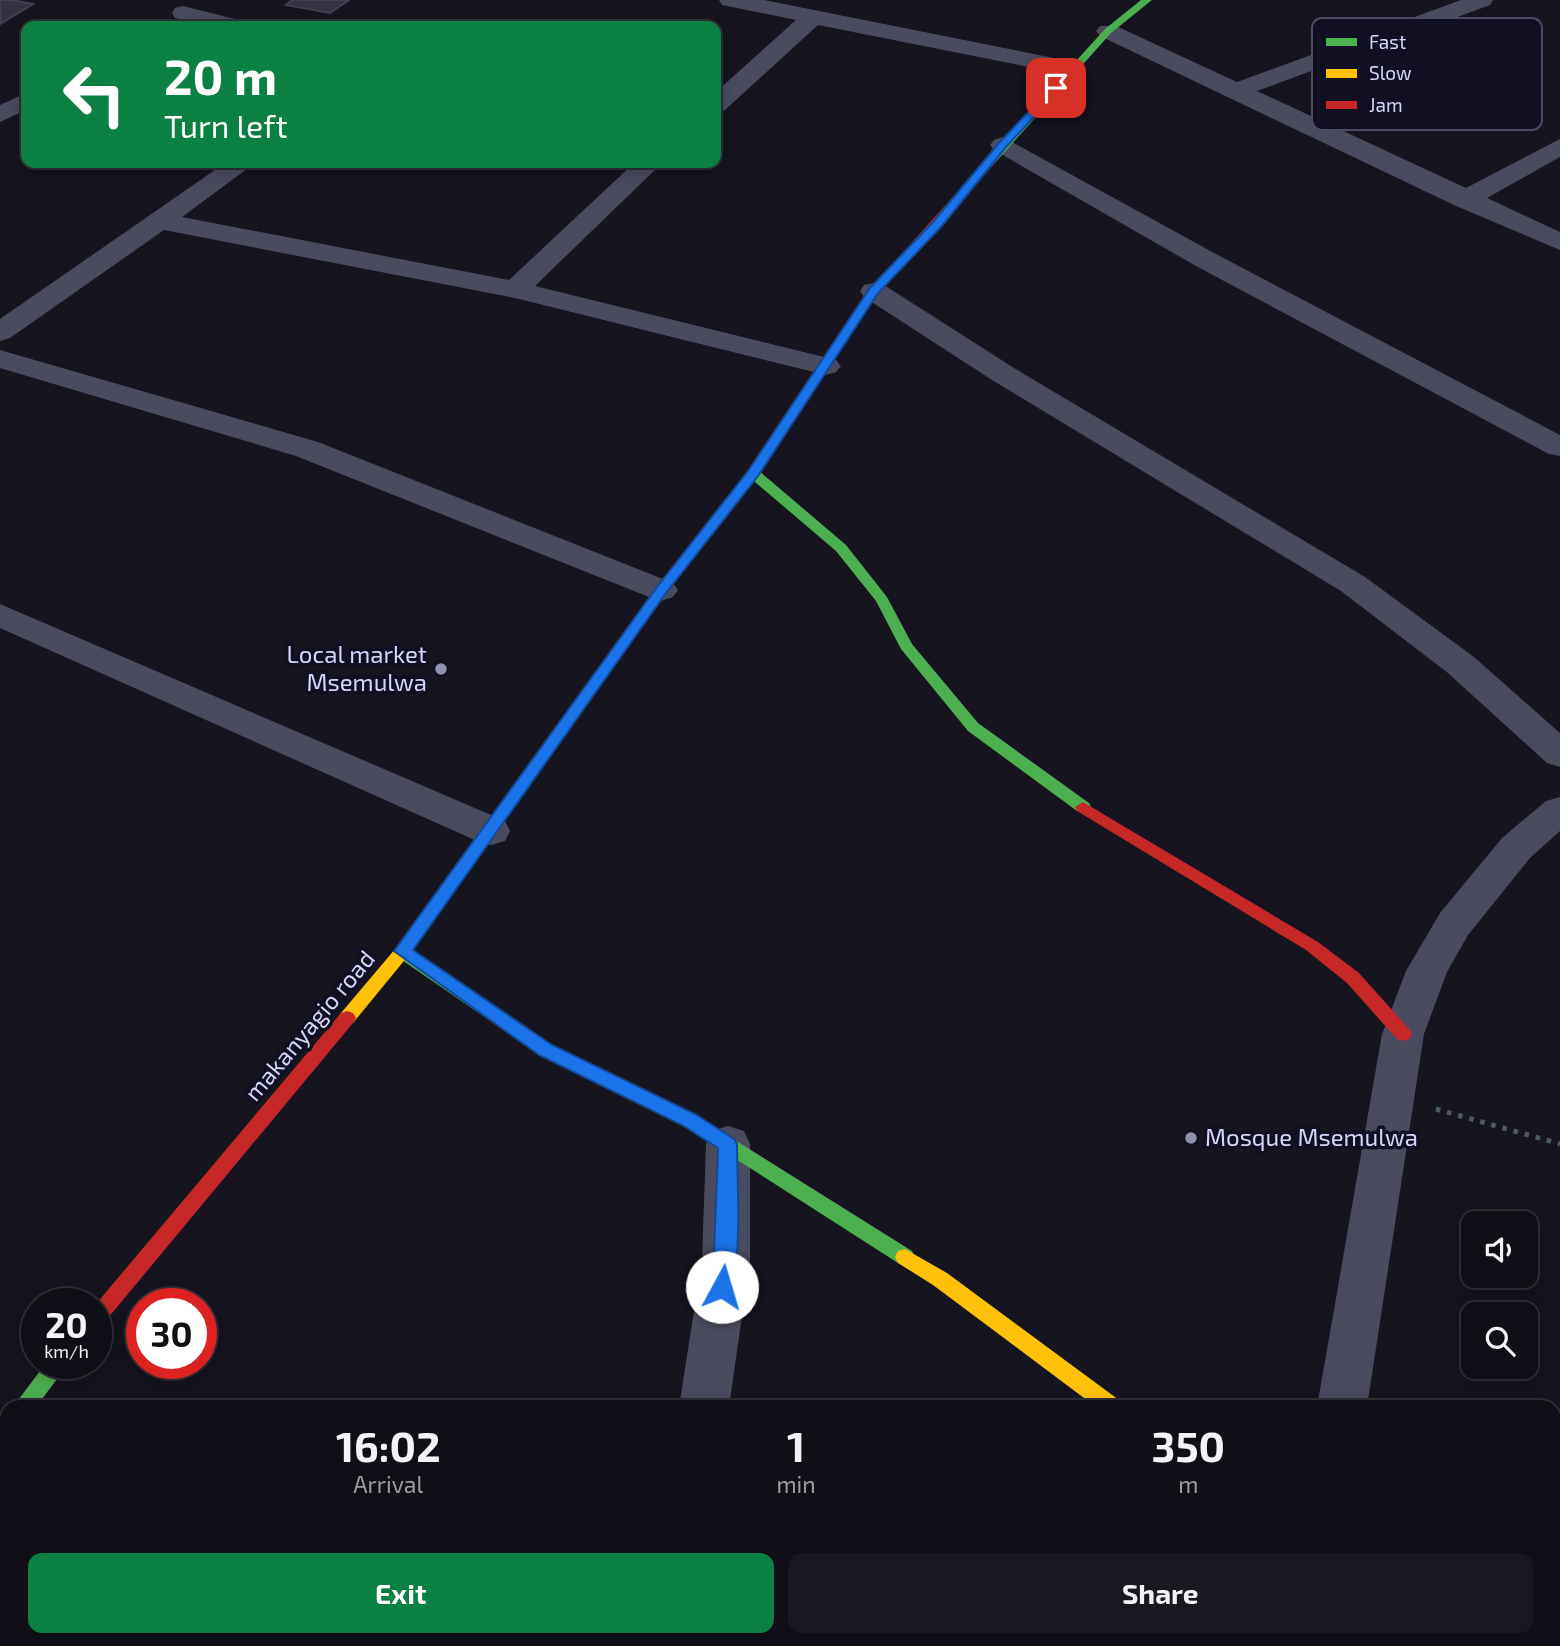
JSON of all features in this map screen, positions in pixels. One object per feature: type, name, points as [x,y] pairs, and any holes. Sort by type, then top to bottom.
[{"type":"street","points":[[168,21],[203,0]]},
{"type":"street","points":[[730,0],[769,3],[814,16],[1074,69]]},
{"type":"street","name":"makanyagio road","points":[[112,1299],[402,951],[492,831],[662,590],[753,473],[874,291],[1108,31],[1147,0]]},
{"type":"street","points":[[1433,18],[1482,0]]},
{"type":"street","points":[[183,13],[215,21]]},
{"type":"street","points":[[721,100],[814,16]]},
{"type":"street","points":[[1108,31],[1238,90],[1312,128]]},
{"type":"street","points":[[1238,90],[1312,63]]},
{"type":"street","points":[[0,115],[21,103]]},
{"type":"street","points":[[1316,130],[1560,242]]},
{"type":"street","points":[[1003,145],[1206,260],[1555,439]]},
{"type":"street","points":[[1465,200],[1560,147]]},
{"type":"street","points":[[0,332],[236,168]]},
{"type":"street","points":[[515,290],[612,194],[643,168]]},
{"type":"street","points":[[160,221],[515,290],[826,366]]},
{"type":"street","points":[[874,291],[1003,374],[1353,584],[1461,665],[1560,754]]},
{"type":"street","points":[[0,359],[307,449],[662,590]]},
{"type":"street","points":[[753,473],[841,548],[882,600],[906,646],[973,727],[1048,784],[1153,852],[1312,946],[1353,978],[1404,1034]]},
{"type":"street","points":[[0,615],[492,831]]},
{"type":"street","points":[[1343,1400],[1404,1034],[1427,971],[1454,924],[1517,848],[1560,810]]},
{"type":"street","points":[[402,951],[546,1050],[688,1120],[940,1279],[1103,1400]]},
{"type":"street","points":[[705,1400],[726,1260],[728,1144]]},
{"type":"street","points":[[29,1400],[46,1379]]},
{"type":"path","points":[[1393,1096],[1560,1144]]},
{"type":"building","points":[[0,0],[12,0],[33,4],[0,24]]},
{"type":"building","points":[[292,0],[349,0],[330,13],[286,5]]},
{"type":"traffic: fast","points":[[964,191],[1108,31],[1147,0]]},
{"type":"traffic: fast","points":[[753,473],[841,548],[882,600],[906,646],[973,727],[1083,807]]},
{"type":"traffic: fast","points":[[402,952],[546,1050],[689,1120],[905,1257]]},
{"type":"traffic: fast","points":[[29,1400],[46,1379]]},
{"type":"traffic: slow","points":[[347,1018],[402,952],[609,664]]},
{"type":"traffic: slow","points":[[905,1257],[940,1279],[1103,1400]]},
{"type":"traffic: jam","points":[[609,664],[661,590],[753,473],[874,291],[964,191]]},
{"type":"traffic: jam","points":[[1083,807],[1312,946],[1353,978],[1403,1034]]},
{"type":"traffic: jam","points":[[112,1299],[347,1018]]},
{"type":"place","name":"Local market Msemulwa","points":[[441,669]]},
{"type":"place","name":"Mosque Msemulwa","points":[[1191,1138]]},
{"type":"route","points":[[722,1287],[726,1260],[728,1144],[688,1120],[546,1050],[402,951],[492,831],[662,590],[753,473],[874,291],[937,224],[1003,145],[1056,88]]}]
